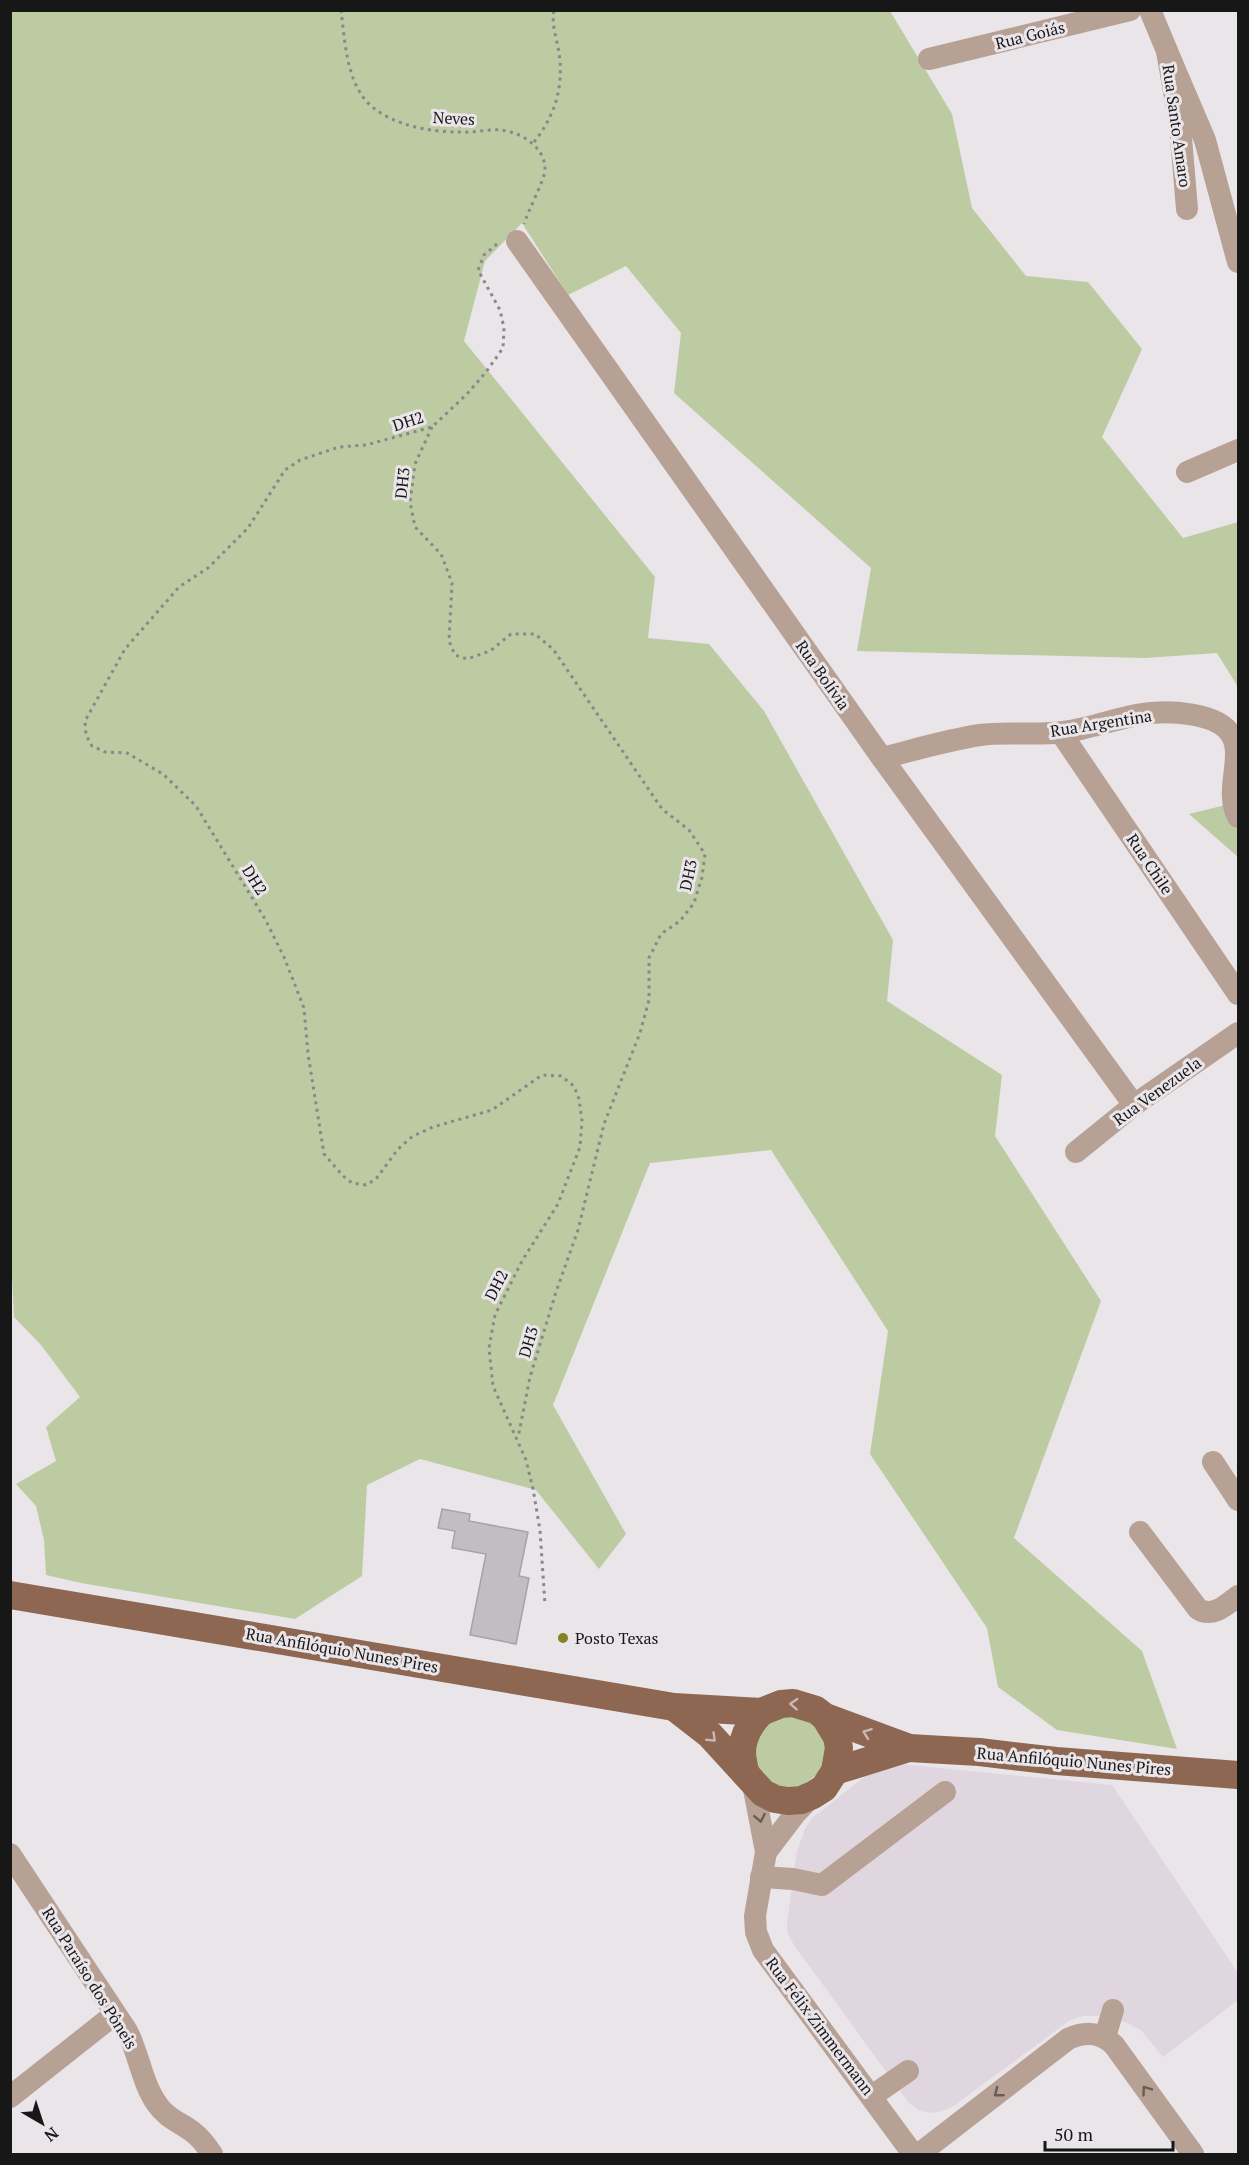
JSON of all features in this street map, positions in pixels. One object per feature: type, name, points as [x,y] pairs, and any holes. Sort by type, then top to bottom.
[{"type":"main road","name":"Rua Anfilóquio Nunes Pires","points":[[10,1595],[674,1707],[761,1712],[781,1704],[793,1703],[810,1708],[825,1718],[909,1748],[979,1752],[1236,1778]]},
{"type":"main road","name":"Rua Anfilóquio Nunes Pires","points":[[674,1707],[710,1735],[763,1793],[775,1799],[788,1801],[801,1800],[813,1795]]},
{"type":"main road","points":[[750,1779],[742,1761],[741,1748],[750,1724],[761,1712]]},
{"type":"main road","points":[[813,1795],[824,1788],[835,1771],[839,1748],[837,1737],[825,1718]]},
{"type":"main road","name":"Rua Anfilóquio Nunes Pires","points":[[835,1771],[909,1748]]},
{"type":"street","name":"Rua Goiás","points":[[929,59],[1130,10]]},
{"type":"street","name":"Rua Santo Amaro","points":[[1150,10],[1167,51],[1180,126],[1187,209]]},
{"type":"street","points":[[1167,51],[1205,140],[1239,262]]},
{"type":"street","name":"Rua Bolívia","points":[[518,241],[882,758],[1134,1106]]},
{"type":"street","points":[[1187,472],[1239,450]]},
{"type":"street","name":"Rua Argentina","points":[[882,758],[980,735],[1013,732],[1061,733],[1145,713],[1197,715],[1221,724],[1232,736],[1236,750],[1232,782],[1233,808],[1239,817]]},
{"type":"street","name":"Rua Chile","points":[[1061,733],[1239,994]]},
{"type":"street","name":"Rua Venezuela","points":[[1076,1152],[1134,1106],[1239,1033]]},
{"type":"street","points":[[1213,1462],[1239,1500]]},
{"type":"street","points":[[1140,1532],[1198,1609],[1212,1612],[1239,1596]]},
{"type":"street","name":"Rua Félix Zimmermann","points":[[750,1779],[766,1852],[755,1916],[756,1932],[763,1950],[913,2154]]},
{"type":"street","points":[[761,1877],[792,1879],[822,1886],[945,1792]]},
{"type":"street","name":"Rua Félix Zimmermann","points":[[766,1852],[795,1814],[813,1795]]},
{"type":"street","name":"Rua Paraíso dos Pôneis","points":[[10,1854],[132,2041],[147,2085],[158,2105],[171,2119],[194,2132],[212,2154]]},
{"type":"street","points":[[1105,2037],[1113,2010]]},
{"type":"street","points":[[10,2097],[115,2014]]},
{"type":"street","points":[[919,2154],[1068,2039],[1078,2034],[1090,2033],[1105,2037],[1114,2045],[1193,2154]]},
{"type":"street","points":[[872,2096],[908,2071]]},
{"type":"path","name":"Neves","points":[[341,10],[353,79],[369,104],[393,120],[425,129],[460,132],[502,130],[534,142]]},
{"type":"path","points":[[518,241],[546,170],[534,142],[547,126],[560,92],[560,55],[552,19],[554,10]]},
{"type":"path","name":"DH2","points":[[518,241],[500,241],[484,255],[478,270],[500,310],[504,328],[503,348],[467,394],[432,427],[366,445],[339,447],[300,460],[285,470],[248,528],[208,568],[179,587],[125,649],[85,721],[86,735],[92,746],[105,752],[127,753],[163,774],[196,806],[265,919],[284,957],[304,1008],[308,1054],[324,1154],[352,1183],[366,1185],[376,1179],[398,1149],[413,1136],[433,1127],[492,1110],[542,1076],[561,1076],[574,1086],[579,1099],[582,1121],[580,1147],[558,1204],[517,1270],[495,1315],[489,1348],[493,1386],[518,1440]]},
{"type":"path","name":"DH3","points":[[432,427],[415,464],[410,502],[415,527],[441,554],[452,583],[449,641],[455,655],[467,659],[490,651],[511,634],[535,634],[553,649],[662,810],[689,830],[705,854],[702,877],[694,903],[680,921],[661,934],[649,958],[649,1000],[640,1033],[604,1124],[578,1230],[530,1377],[518,1440]]},
{"type":"path","points":[[518,1440],[526,1460],[540,1530],[545,1605]]},
{"type":"shaded area","points":[[900,1764],[1112,1785],[1238,1973],[1238,2000],[1163,2057],[1141,2030],[1112,2016],[1083,2016],[1070,2020],[955,2105],[943,2111],[931,2113],[919,2110],[909,2103],[794,1945],[787,1932],[797,1851],[805,1829],[812,1818],[872,1771]]},
{"type":"green space","points":[[10,11],[890,11],[952,114],[972,208],[1026,276],[1088,282],[1142,349],[1102,437],[1183,538],[1238,522],[1238,687],[1217,653],[1145,658],[857,651],[871,568],[674,393],[681,333],[626,266],[568,295],[522,223],[485,261],[464,341],[655,577],[648,638],[709,644],[764,711],[893,940],[887,1001],[1002,1075],[995,1136],[1101,1301],[1014,1538],[1142,1651],[1177,1749],[1057,1730],[998,1687],[987,1628],[870,1454],[888,1331],[771,1150],[650,1163],[553,1405],[626,1534],[599,1569],[536,1490],[420,1459],[367,1485],[362,1576],[295,1619],[46,1575],[44,1540],[36,1506],[16,1484],[56,1461],[46,1427],[80,1397],[41,1345],[14,1317],[11,1271]]},
{"type":"green space","points":[[1238,802],[1238,857],[1189,814]]},
{"type":"green space","points":[[791,1716],[813,1725],[822,1736],[826,1747],[825,1759],[820,1770],[801,1785],[788,1787],[771,1783],[757,1768],[757,1737],[771,1721]]},
{"type":"building","points":[[442,1509],[470,1514],[469,1521],[528,1532],[519,1576],[529,1578],[516,1644],[470,1635],[486,1554],[452,1548],[455,1531],[438,1528]]},
{"type":"place","name":"Posto Texas","points":[[563,1638]]}]
